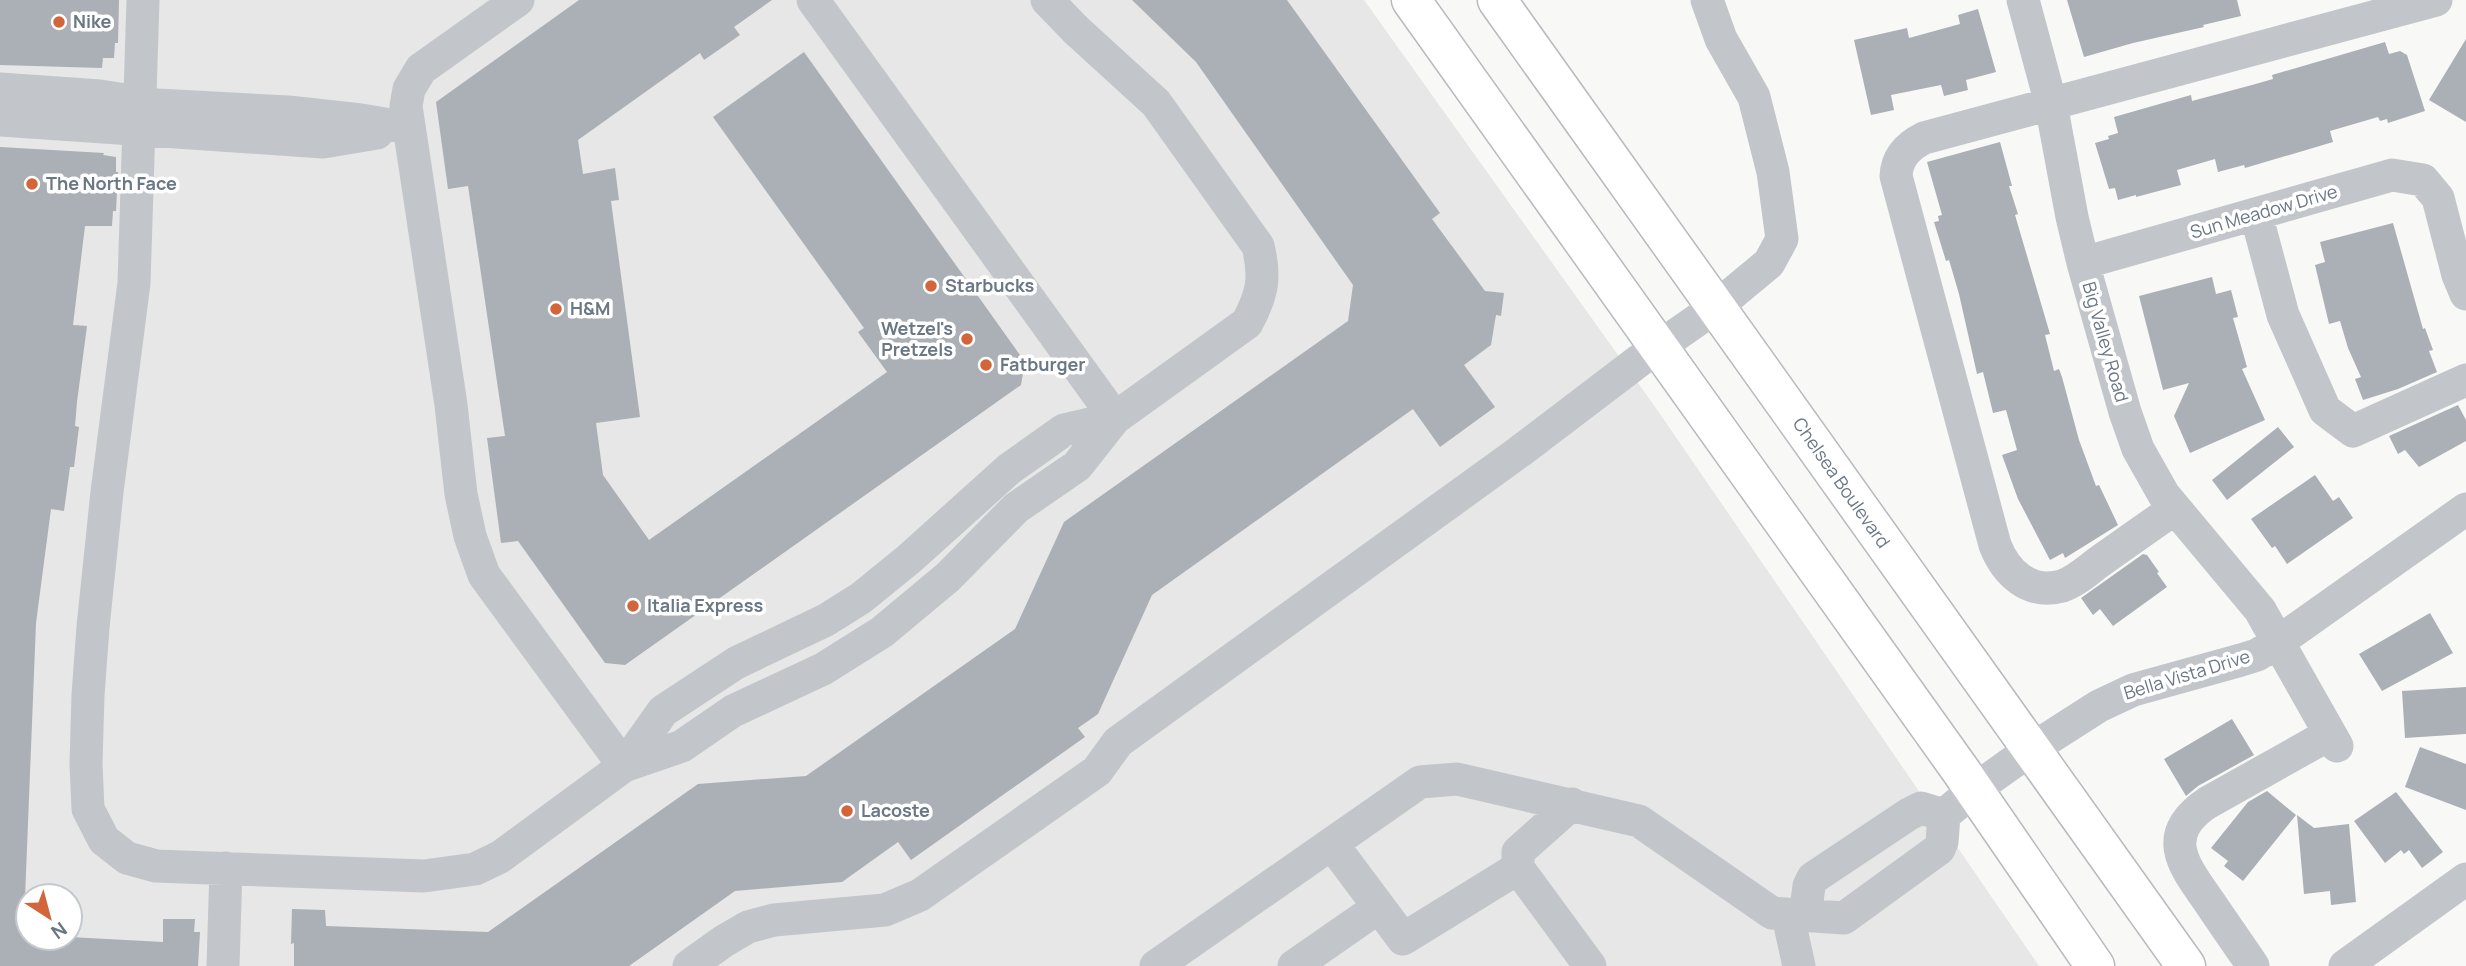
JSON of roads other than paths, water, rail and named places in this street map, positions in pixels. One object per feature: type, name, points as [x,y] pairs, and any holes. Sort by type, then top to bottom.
[{"type":"main road","points":[[1411,0],[1974,790],[2095,966]]},
{"type":"main road","name":"Chelsea Boulevard","points":[[1497,0],[2186,966]]},
{"type":"street","points":[[143,0],[134,283],[107,492],[88,695],[88,809],[104,840],[127,858],[156,866],[424,876],[475,869],[500,858],[624,765],[682,746],[733,711],[823,669],[882,632],[947,577],[1016,508],[1077,466],[1115,418],[1247,323],[1258,302],[1263,284],[1263,264],[1258,246],[1156,103],[1047,0]]},
{"type":"street","points":[[518,0],[421,69],[409,89],[405,106],[451,405],[461,494],[470,536],[484,575],[624,765]]},
{"type":"street","points":[[689,966],[748,927],[774,920],[885,910],[920,895],[1097,771],[1118,742],[1519,452],[1716,307],[1769,263],[1782,239],[1773,172],[1754,97],[1721,39],[1707,0]]},
{"type":"street","name":"Big Valley Road","points":[[2023,0],[2051,104],[2083,263],[2131,430],[2146,465],[2174,509],[2249,596],[2333,740],[2207,803],[2196,811],[2182,829],[2179,848],[2186,869],[2253,966]]},
{"type":"street","points":[[2174,509],[2062,586],[2039,587],[2018,579],[2005,567],[1995,545],[1896,176],[1896,167],[1906,150],[1924,138],[2436,0]]},
{"type":"street","points":[[822,3],[1115,418]]},
{"type":"street","points":[[0,89],[100,96],[139,117]]},
{"type":"street","points":[[0,120],[139,117],[241,135],[323,142],[409,128]]},
{"type":"street","name":"Sun Meadow Drive","points":[[2083,263],[2392,175],[2423,180],[2438,198],[2458,275],[2466,294]]},
{"type":"street","points":[[2256,214],[2283,315],[2325,410],[2353,431],[2466,380]]},
{"type":"street","name":"Bella Vista Drive","points":[[1944,815],[2030,750],[2117,696],[2257,655],[2466,509]]},
{"type":"street","points":[[1156,966],[1420,782],[1457,779],[1639,821],[1772,913],[1796,916],[1844,918],[1939,849],[1944,815],[1921,808],[1813,878],[1796,916],[1799,966]]},
{"type":"street","points":[[1572,804],[1518,852],[1518,867],[1590,966]]},
{"type":"street","points":[[1332,844],[1404,939],[1518,867]]},
{"type":"street","points":[[223,966],[226,868]]},
{"type":"street","points":[[2345,966],[2466,879]]},
{"type":"street","points":[[1294,966],[1379,907]]},
{"type":"place","name":"Nike","points":[[59,22]]},
{"type":"place","name":"The North Face","points":[[32,184]]},
{"type":"place","name":"Starbucks","points":[[931,286]]},
{"type":"place","name":"H&M","points":[[556,309]]},
{"type":"place","name":"Wetzel's Pretzels","points":[[967,339]]},
{"type":"place","name":"Fatburger","points":[[986,365]]},
{"type":"place","name":"Italia Express","points":[[633,606]]},
{"type":"place","name":"Lacoste","points":[[847,811]]}]
